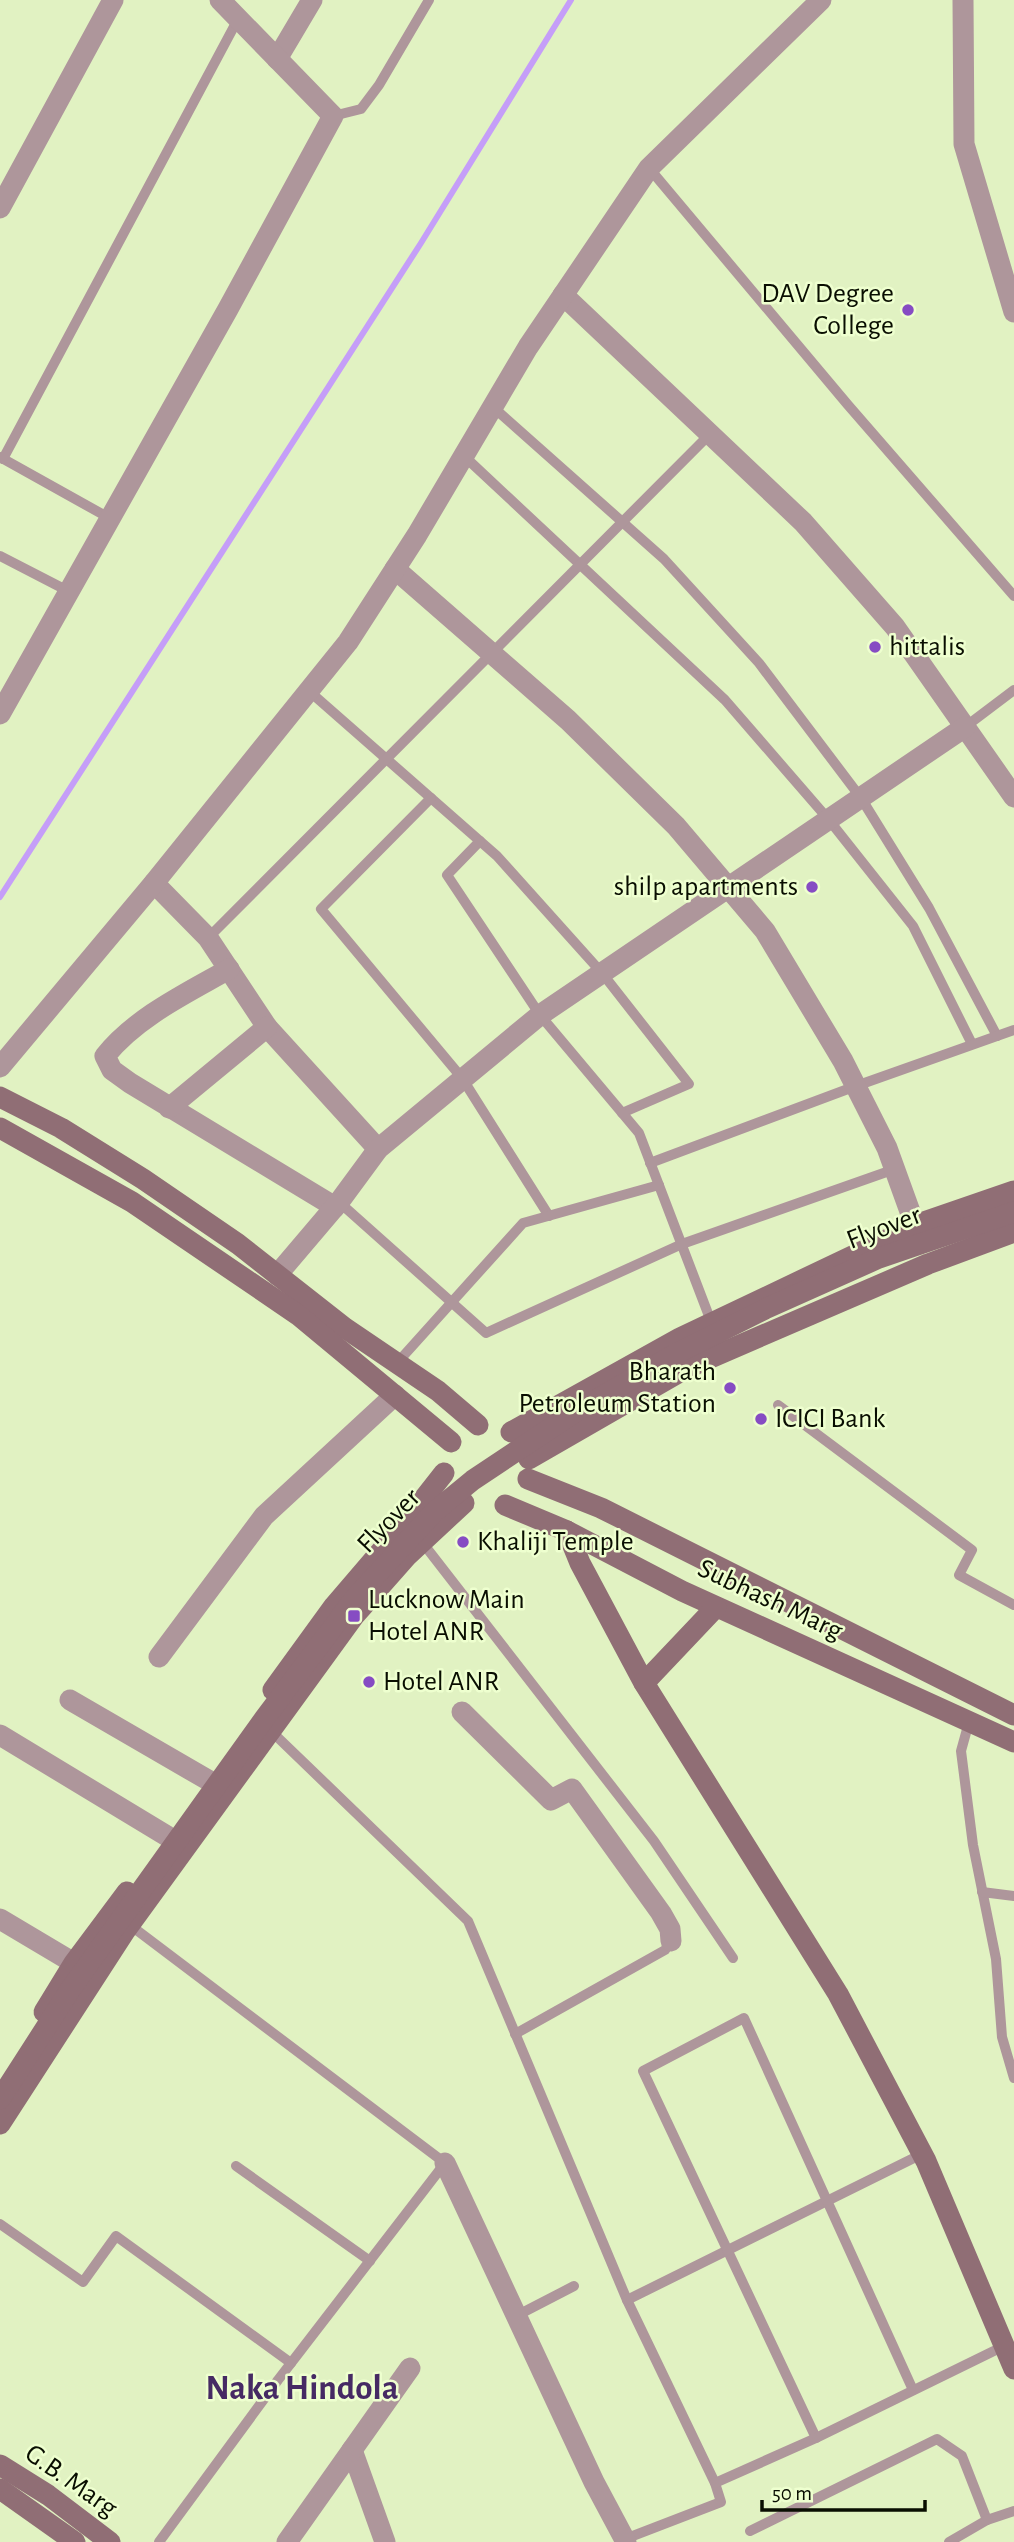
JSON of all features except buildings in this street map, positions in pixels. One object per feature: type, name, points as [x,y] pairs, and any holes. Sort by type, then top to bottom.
[{"type":"main road","points":[[0,1097],[61,1128],[143,1179],[237,1244],[345,1328],[438,1391],[478,1425]]},
{"type":"main road","points":[[0,1128],[132,1202],[298,1315],[452,1442]]},
{"type":"main road","points":[[511,1432],[712,1322],[915,1227],[1014,1191]]},
{"type":"main road","name":"Flyover","points":[[0,2099],[70,1990],[264,1719],[355,1598],[434,1512],[473,1480],[575,1412],[677,1353],[765,1309],[879,1258],[1014,1212]]},
{"type":"main road","points":[[1014,1232],[928,1264],[687,1368],[528,1469],[515,1499],[505,1505],[492,1509],[477,1509],[464,1503],[447,1485],[444,1473],[446,1452],[452,1442],[468,1428],[490,1424],[511,1432],[519,1439],[528,1469],[1014,1715]]},
{"type":"main road","points":[[0,2124],[96,1976],[121,1918],[167,1836],[334,1606],[444,1473]]},
{"type":"main road","points":[[0,2082],[74,1963],[121,1918],[271,1730],[354,1615],[407,1556],[464,1503]]},
{"type":"main road","name":"Subhash Marg","points":[[505,1505],[567,1531],[716,1607],[1014,1742]]},
{"type":"main road","points":[[567,1531],[580,1563],[644,1683],[838,1994],[922,2154],[1014,2369]]},
{"type":"main road","points":[[644,1683],[716,1607]]},
{"type":"main road","name":"G.B. Marg","points":[[0,2465],[48,2495],[110,2542]]},
{"type":"main road","points":[[0,2489],[75,2542]]},
{"type":"street","points":[[0,208],[113,0]]},
{"type":"street","points":[[0,714],[111,519],[332,116],[220,0]]},
{"type":"street","points":[[277,59],[312,0]]},
{"type":"street","points":[[0,1067],[348,642],[464,456],[528,347],[649,168],[821,0]]},
{"type":"street","points":[[963,0],[964,144],[1014,312]]},
{"type":"street","points":[[563,295],[803,522],[895,627],[1014,797]]},
{"type":"street","points":[[395,569],[568,720],[676,826],[765,931],[843,1060],[887,1147],[928,1264]]},
{"type":"street","points":[[277,1275],[337,1204],[378,1149],[540,1015],[965,727]]},
{"type":"street","points":[[153,883],[208,937],[267,1027],[378,1149]]},
{"type":"street","points":[[229,969],[118,1040],[106,1056],[112,1070],[169,1108],[337,1204]]},
{"type":"street","points":[[169,1108],[267,1027]]},
{"type":"street","points":[[159,1657],[264,1516],[395,1395]]},
{"type":"street","points":[[70,1700],[208,1780]]},
{"type":"street","points":[[462,1712],[551,1800],[572,1789],[661,1913],[670,1929],[671,1941]]},
{"type":"street","points":[[0,1735],[167,1836]]},
{"type":"street","points":[[0,1919],[96,1976]]},
{"type":"street","points":[[445,2163],[594,2482],[626,2540]]},
{"type":"street","points":[[287,2542],[410,2368]]},
{"type":"street","points":[[352,2450],[385,2542]]},
{"type":"lane","points":[[332,116],[361,109],[379,85],[429,0]]},
{"type":"lane","points":[[111,519],[1,458],[238,19]]},
{"type":"lane","points":[[649,168],[848,405],[1014,596]]},
{"type":"lane","points":[[493,407],[664,559],[760,663],[861,799],[929,908],[997,1036]]},
{"type":"lane","points":[[208,937],[710,434]]},
{"type":"lane","points":[[464,456],[725,700],[829,820],[913,926],[972,1044]]},
{"type":"lane","points":[[0,556],[70,592]]},
{"type":"lane","points":[[965,727],[1014,690]]},
{"type":"lane","points":[[309,691],[496,856],[602,973],[689,1084],[622,1113]]},
{"type":"lane","points":[[430,798],[321,909],[462,1078],[549,1216]]},
{"type":"lane","points":[[480,841],[447,875],[540,1015],[639,1133],[724,1352]]},
{"type":"lane","points":[[650,1163],[1014,1030]]},
{"type":"lane","points":[[337,1204],[486,1333],[681,1244],[895,1169]]},
{"type":"lane","points":[[397,1363],[523,1223],[659,1185]]},
{"type":"lane","points":[[778,1405],[972,1550],[959,1574],[1014,1605]]},
{"type":"lane","points":[[422,1542],[654,1840],[733,1958]]},
{"type":"lane","points":[[969,1722],[961,1751],[973,1845],[996,1959],[1002,2036],[1014,2078]]},
{"type":"lane","points":[[271,1730],[468,1921],[626,2300],[715,2483],[721,2502],[626,2540]]},
{"type":"lane","points":[[982,1892],[1014,1896]]},
{"type":"lane","points":[[121,1918],[445,2163],[291,2363],[159,2542]]},
{"type":"lane","points":[[515,2034],[665,1950],[671,1941]]},
{"type":"lane","points":[[1000,2015],[1014,2013]]},
{"type":"lane","points":[[816,2438],[643,2071],[744,2018],[913,2390]]},
{"type":"lane","points":[[626,2300],[922,2154]]},
{"type":"lane","points":[[236,2166],[370,2261]]},
{"type":"lane","points":[[0,2224],[83,2282],[116,2236],[291,2363]]},
{"type":"lane","points":[[516,2316],[575,2286]]},
{"type":"lane","points":[[715,2483],[816,2438],[1004,2346]]},
{"type":"lane","points":[[750,2531],[937,2439],[962,2456],[987,2520]]},
{"type":"lane","points":[[948,2542],[987,2520],[1014,2511]]},
{"type":"waterway","points":[[0,897],[421,243],[571,0]]},
{"type":"place","name":"DAV Degree College","points":[[908,310]]},
{"type":"place","name":"hittalis","points":[[875,647]]},
{"type":"place","name":"shilp apartments","points":[[812,887]]},
{"type":"place","name":"Bharath Petroleum Station","points":[[730,1388]]},
{"type":"place","name":"ICICI Bank","points":[[761,1419]]},
{"type":"place","name":"Khaliji Temple","points":[[463,1542]]},
{"type":"place","name":"Lucknow Main Hotel ANR","points":[[354,1616]]},
{"type":"place","name":"Hotel ANR","points":[[369,1682]]},
{"type":"district","name":"Naka Hindola","points":[[302,2388]]}]
